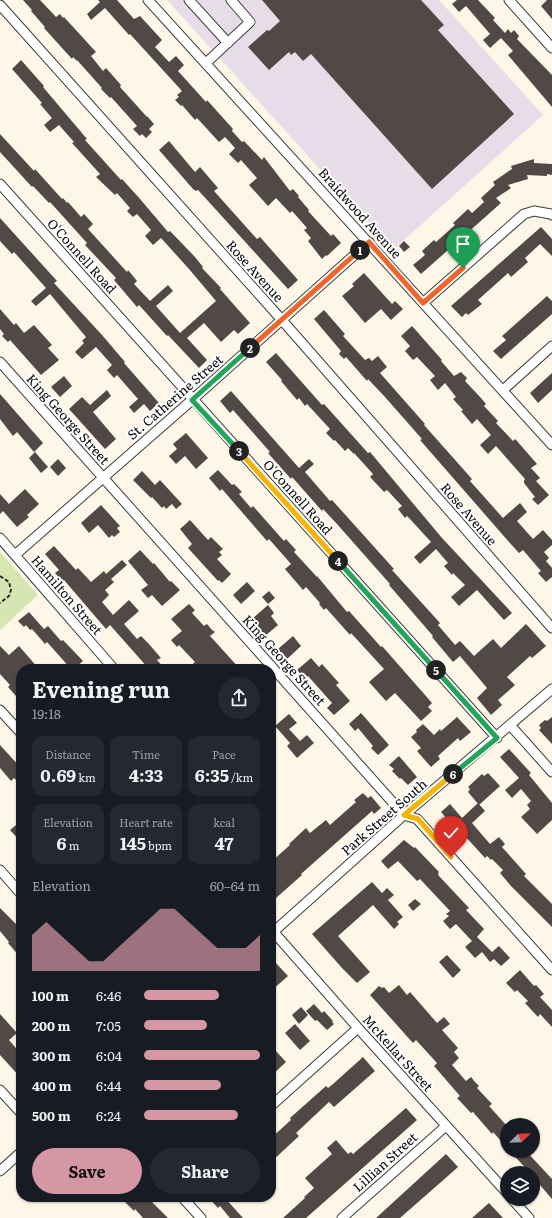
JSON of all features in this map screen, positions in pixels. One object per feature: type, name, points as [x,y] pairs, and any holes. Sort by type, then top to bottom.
[{"type":"street","points":[[151,3],[162,0]]},
{"type":"street","points":[[189,0],[228,43]]},
{"type":"street","points":[[206,63],[250,22],[231,0]]},
{"type":"street","points":[[509,0],[552,48]]},
{"type":"street","name":"Braidwood Avenue","points":[[151,3],[552,445]]},
{"type":"street","name":"Rose Avenue","points":[[0,5],[281,319],[552,628]]},
{"type":"street","name":"O'Connell Road","points":[[0,184],[192,400],[497,738]]},
{"type":"street","points":[[423,303],[524,214],[534,211],[552,215]]},
{"type":"street","name":"St. Catherine Street","points":[[15,555],[369,242]]},
{"type":"street","points":[[503,390],[552,346]]},
{"type":"street","name":"King George Street","points":[[0,362],[270,664]]},
{"type":"street","name":"Hamilton Street","points":[[0,538],[110,664]]},
{"type":"street","name":"King George Street","points":[[276,671],[404,815],[418,819],[552,970]]},
{"type":"street","name":"Park Street South","points":[[276,928],[404,815],[497,738],[552,689]]},
{"type":"street","points":[[0,710],[16,728]]},
{"type":"street","points":[[510,725],[552,772]]},
{"type":"street","points":[[0,870],[16,888]]},
{"type":"street","name":"McKellar Street","points":[[276,936],[500,1185]]},
{"type":"street","points":[[276,1102],[358,1028]]},
{"type":"street","points":[[0,1090],[16,1108]]},
{"type":"street","name":"Lillian Street","points":[[342,1218],[446,1126]]},
{"type":"street","points":[[0,1171],[16,1157]]},
{"type":"street","points":[[187,1202],[201,1218]]},
{"type":"street","points":[[518,1206],[529,1218]]},
{"type":"path","points":[[0,576],[9,582],[11,590],[9,596],[0,603]]},
{"type":"shaded area","points":[[167,0],[439,0],[543,115],[393,250]]},
{"type":"green space","points":[[0,552],[38,595],[0,630]]},
{"type":"building","points":[[23,0],[40,0],[56,17],[60,14],[96,52],[91,56],[103,71],[106,68],[121,85],[120,87],[154,124],[149,129],[152,132],[146,138],[142,134],[140,136],[133,129],[137,126],[111,97],[110,98],[101,89],[102,88],[77,60],[73,57],[72,59],[44,28],[45,27]]},
{"type":"building","points":[[98,0],[117,0],[134,19],[140,16],[162,40],[155,47],[169,62],[176,56],[184,65],[178,71],[206,102],[207,100],[233,129],[232,131],[242,142],[244,141],[262,160],[264,157],[290,191],[293,189],[309,210],[308,211],[331,236],[333,234],[341,243],[322,259],[308,241],[311,238],[304,230],[307,228],[292,211],[290,213],[276,198],[268,206],[249,185],[257,178],[241,160],[238,163],[229,154],[235,148],[225,137],[219,142],[197,118],[195,120],[182,105],[181,106],[175,100],[179,97],[177,95],[182,91],[130,34],[129,35],[105,8],[91,20],[87,14],[100,2]]},
{"type":"building","points":[[262,0],[421,0],[444,25],[438,30],[514,114],[432,189],[311,54],[303,61],[295,52],[291,55],[289,52],[269,70],[248,47],[267,30],[269,31],[280,21]]},
{"type":"building","points":[[457,0],[478,0],[495,18],[493,20],[505,33],[508,29],[511,33],[514,30],[519,36],[517,39],[552,75],[552,107],[508,55],[513,51],[501,38],[490,48],[483,40],[490,34],[466,6],[459,12],[452,4]]},
{"type":"building","points":[[547,0],[552,0],[552,19],[541,6]]},
{"type":"building","points":[[21,60],[87,139],[85,140],[121,180],[122,179],[168,232],[170,231],[195,257],[203,267],[202,268],[250,323],[238,334],[234,330],[221,342],[204,323],[187,338],[207,360],[199,368],[139,305],[137,307],[114,280],[116,278],[85,245],[87,243],[50,202],[49,203],[33,186],[32,187],[0,152],[0,134],[62,199],[63,198],[67,203],[68,202],[81,217],[84,214],[93,224],[88,229],[127,272],[128,270],[137,281],[134,284],[150,301],[168,285],[173,291],[156,306],[180,333],[216,301],[161,238],[153,245],[145,236],[151,230],[137,214],[133,217],[127,211],[130,208],[117,193],[115,195],[96,177],[100,174],[72,143],[74,142],[59,125],[50,132],[44,125],[52,118],[40,104],[42,103],[12,69]]},
{"type":"building","points":[[169,141],[195,172],[200,167],[218,188],[214,191],[257,239],[260,237],[298,280],[288,289],[198,190],[196,191],[193,189],[159,150]]},
{"type":"building","points":[[534,159],[534,163],[552,164],[552,175],[527,175],[528,179],[508,185],[511,188],[496,198],[501,203],[421,274],[413,265],[425,255],[422,251],[434,240],[436,242],[455,225],[453,223],[468,209],[472,213],[484,202],[481,198],[495,185],[493,182],[512,169],[511,166]]},
{"type":"building","points":[[0,218],[57,281],[54,283],[102,335],[159,403],[150,411],[144,404],[134,413],[129,407],[138,399],[117,375],[114,378],[107,370],[112,365],[96,347],[82,359],[75,352],[84,343],[82,341],[86,337],[50,294],[36,306],[31,301],[46,288],[14,252],[12,254],[0,241]]},
{"type":"building","points":[[541,227],[552,239],[552,256],[540,244],[525,258],[528,262],[511,277],[508,273],[478,300],[482,304],[468,315],[466,313],[462,317],[451,306]]},
{"type":"building","points":[[404,241],[410,247],[404,252],[399,246]]},
{"type":"building","points":[[364,273],[392,304],[395,301],[403,309],[391,320],[381,309],[365,323],[342,296],[354,286],[352,284]]},
{"type":"building","points":[[547,296],[552,301],[552,314],[501,359],[493,351],[506,340],[502,336]]},
{"type":"building","points":[[0,309],[14,325],[16,323],[24,333],[34,325],[52,345],[48,348],[59,360],[41,375],[10,340],[8,342],[2,336],[4,334],[0,329]]},
{"type":"building","points":[[324,310],[345,334],[343,336],[365,360],[369,358],[372,361],[378,356],[387,367],[380,373],[472,479],[470,481],[503,518],[520,503],[527,512],[517,521],[533,539],[543,530],[552,540],[552,545],[544,552],[549,558],[546,561],[552,568],[552,577],[546,582],[538,573],[541,571],[523,550],[519,553],[509,542],[420,440],[422,439],[385,397],[368,379],[367,381],[346,357],[344,359],[339,354],[341,351],[314,319]]},
{"type":"building","points":[[412,326],[454,376],[461,372],[467,378],[465,381],[486,404],[484,406],[498,421],[496,423],[513,441],[515,439],[517,441],[537,464],[531,468],[540,478],[536,481],[549,495],[538,505],[532,499],[535,497],[524,483],[525,479],[496,446],[488,454],[480,445],[491,435],[477,419],[472,424],[461,411],[463,410],[453,399],[456,397],[445,383],[438,390],[430,380],[435,376],[417,357],[413,360],[405,351],[410,346],[401,336]]},
{"type":"building","points":[[276,353],[322,405],[324,404],[368,453],[370,452],[442,538],[512,613],[504,620],[477,590],[459,606],[451,597],[465,585],[453,573],[452,575],[444,566],[448,563],[436,549],[420,564],[414,557],[431,542],[407,516],[405,518],[398,509],[402,506],[387,490],[384,492],[370,477],[373,474],[354,453],[348,448],[345,451],[335,440],[334,441],[326,433],[330,429],[307,404],[305,406],[299,398],[297,400],[281,381],[282,380],[266,362]]},
{"type":"building","points":[[552,373],[552,390],[538,403],[530,393]]},
{"type":"building","points":[[64,376],[72,386],[60,397],[51,387]]},
{"type":"building","points":[[107,390],[111,396],[93,412],[116,439],[105,449],[69,409],[82,397],[90,405]]},
{"type":"building","points":[[231,391],[299,468],[309,459],[314,464],[305,472],[394,569],[392,570],[440,623],[438,625],[455,645],[460,641],[474,656],[493,639],[501,648],[526,624],[546,646],[532,658],[530,656],[507,677],[515,685],[498,700],[502,705],[491,715],[477,698],[487,688],[460,656],[453,662],[432,637],[433,636],[389,585],[390,584],[337,524],[323,509],[322,511],[292,477],[291,479],[268,453],[270,452],[233,410],[230,413],[220,401]]},
{"type":"building","points":[[0,394],[43,443],[34,452],[17,432],[13,436],[0,419]]},
{"type":"building","points":[[186,433],[208,458],[196,469],[185,456],[176,464],[169,456],[177,449],[173,444]]},
{"type":"building","points":[[35,452],[48,467],[41,473],[29,458]]},
{"type":"building","points":[[58,459],[66,468],[58,476],[50,467]]},
{"type":"building","points":[[218,470],[232,485],[234,484],[242,492],[239,494],[251,508],[253,506],[284,541],[286,539],[296,550],[294,552],[317,576],[347,612],[349,611],[381,647],[382,646],[432,703],[428,707],[432,711],[421,721],[395,693],[386,701],[369,682],[384,669],[351,633],[350,635],[326,608],[324,610],[306,587],[303,590],[285,569],[291,564],[269,539],[267,541],[222,489],[220,491],[209,478]]},
{"type":"building","points":[[142,471],[155,485],[160,480],[182,504],[176,509],[172,504],[166,509],[164,506],[162,508],[133,480]]},
{"type":"building","points":[[25,489],[39,504],[27,515],[29,517],[17,527],[3,511],[0,514],[0,494],[9,504]]},
{"type":"building","points":[[101,505],[120,526],[117,528],[120,532],[114,537],[112,535],[109,538],[98,525],[89,533],[81,523]]},
{"type":"building","points":[[190,520],[208,540],[211,537],[223,549],[219,552],[222,555],[217,559],[231,574],[222,583],[219,580],[218,581],[188,548],[192,544],[180,529]]},
{"type":"building","points":[[54,546],[76,570],[78,568],[91,582],[104,571],[106,574],[122,560],[127,565],[111,579],[114,582],[105,590],[109,595],[102,602],[113,615],[129,600],[139,611],[124,624],[137,639],[141,636],[148,643],[161,658],[157,660],[161,664],[145,664],[110,625],[106,629],[64,580],[63,582],[55,573],[59,570],[45,554]]},
{"type":"building","points":[[140,550],[153,564],[154,563],[170,582],[171,581],[180,590],[162,606],[152,595],[148,598],[141,590],[148,585],[128,561]]},
{"type":"building","points":[[247,582],[255,591],[241,604],[233,595]]},
{"type":"building","points":[[269,591],[275,598],[268,604],[262,597]]},
{"type":"building","points":[[189,604],[195,610],[192,613],[204,626],[207,624],[215,632],[210,636],[235,664],[193,664],[195,662],[179,645],[177,647],[171,640],[182,631],[171,619]]},
{"type":"building","points":[[268,605],[274,613],[271,616],[278,625],[265,636],[251,620]]},
{"type":"building","points":[[29,612],[44,629],[48,626],[61,641],[63,640],[83,661],[80,664],[67,664],[47,642],[45,644],[32,629],[30,630],[26,625],[24,627],[18,621]]},
{"type":"building","points":[[293,636],[301,646],[287,659],[278,649]]},
{"type":"building","points":[[0,646],[9,655],[19,646],[35,664],[16,664],[16,696],[8,687],[10,685],[0,674]]},
{"type":"building","points":[[311,658],[319,667],[322,664],[339,683],[336,685],[350,701],[334,715],[327,708],[332,703],[308,676],[305,679],[297,670]]},
{"type":"building","points":[[361,713],[389,745],[378,755],[371,748],[373,746],[358,728],[355,731],[349,724]]},
{"type":"building","points":[[289,714],[297,723],[289,729],[300,741],[307,735],[314,743],[297,758],[287,746],[290,743],[276,727],[276,725]]},
{"type":"building","points":[[457,717],[471,732],[460,741],[458,738],[438,756],[440,759],[431,767],[417,751],[421,748],[411,737],[423,724],[434,735]]},
{"type":"building","points":[[552,717],[552,744],[539,730],[541,728],[539,725]]},
{"type":"building","points":[[0,745],[16,763],[16,780],[14,778],[11,781],[0,768]]},
{"type":"building","points":[[509,749],[531,773],[529,775],[552,803],[552,820],[537,834],[521,817],[530,809],[527,805],[531,801],[521,789],[512,798],[505,790],[519,778],[500,757]]},
{"type":"building","points":[[399,756],[417,777],[408,785],[392,771],[394,769],[389,765]]},
{"type":"building","points":[[488,773],[500,786],[479,805],[468,792],[470,789],[468,787],[482,774],[484,776]]},
{"type":"building","points":[[363,793],[368,798],[371,796],[381,808],[374,814],[372,811],[276,898],[276,858],[306,828],[310,833],[326,820],[330,825],[356,802],[354,800]]},
{"type":"building","points":[[478,803],[485,811],[472,823],[490,844],[499,837],[505,844],[502,847],[526,874],[524,876],[552,904],[552,927],[511,886],[500,873],[503,870],[492,859],[491,860],[487,856],[485,858],[464,835],[462,836],[441,812],[450,804],[462,818]]},
{"type":"building","points":[[16,825],[16,837],[10,830]]},
{"type":"building","points":[[404,840],[414,848],[415,847],[439,872],[439,876],[469,908],[466,910],[484,929],[477,937],[492,952],[499,946],[510,958],[501,966],[494,959],[490,962],[482,952],[475,958],[465,947],[472,941],[456,924],[450,929],[443,921],[449,916],[446,914],[450,911],[420,879],[417,881],[398,861],[388,869],[381,861]]},
{"type":"building","points":[[372,882],[382,893],[387,888],[394,895],[388,900],[403,917],[397,922],[399,924],[394,929],[373,905],[338,936],[370,972],[357,983],[312,934]]},
{"type":"building","points":[[415,899],[421,904],[413,911],[408,905]]},
{"type":"building","points":[[0,908],[16,924],[16,952],[8,943],[9,942],[0,931]]},
{"type":"building","points":[[447,955],[461,970],[453,978],[439,962]]},
{"type":"building","points":[[276,963],[288,976],[276,987]]},
{"type":"building","points":[[520,970],[534,986],[536,985],[544,994],[540,997],[552,1010],[552,1027],[540,1014],[538,1017],[525,1003],[528,1001],[517,990],[515,992],[506,983]]},
{"type":"building","points":[[399,985],[407,995],[410,992],[437,1023],[444,1017],[450,1024],[442,1030],[458,1048],[454,1052],[459,1058],[452,1065],[466,1081],[471,1077],[479,1086],[477,1088],[492,1104],[489,1106],[500,1118],[500,1140],[493,1132],[492,1134],[473,1112],[471,1113],[457,1098],[460,1096],[434,1066],[437,1063],[416,1040],[413,1043],[370,995],[379,986],[382,988],[384,987],[389,993]]},
{"type":"building","points":[[314,1004],[322,1013],[324,1011],[333,1021],[332,1022],[334,1024],[327,1030],[317,1020],[315,1021],[306,1011]]},
{"type":"building","points":[[301,1007],[308,1015],[299,1024],[292,1015]]},
{"type":"building","points":[[0,1014],[16,1032],[16,1034],[9,1040],[16,1048],[16,1073],[0,1055]]},
{"type":"building","points":[[295,1024],[310,1041],[300,1050],[285,1033]]},
{"type":"building","points":[[276,1051],[286,1062],[276,1071]]},
{"type":"building","points":[[363,1057],[375,1071],[334,1107],[329,1102],[296,1133],[299,1136],[276,1157],[276,1134],[291,1120],[290,1118],[326,1086],[328,1088]]},
{"type":"building","points":[[406,1108],[417,1120],[306,1218],[283,1218],[314,1188],[305,1178],[332,1154],[327,1148],[336,1140],[348,1154],[351,1152],[353,1154]]},
{"type":"building","points":[[446,1154],[458,1167],[400,1218],[376,1218]]},
{"type":"building","points":[[516,1158],[532,1158],[540,1166],[524,1166]]},
{"type":"building","points":[[540,1166],[552,1179],[552,1199],[540,1185]]},
{"type":"building","points":[[125,1202],[152,1202],[168,1218],[143,1218],[135,1209],[134,1211]]},
{"type":"building","points":[[213,1202],[229,1202],[243,1218],[230,1218],[220,1206],[218,1208]]},
{"type":"building","points":[[489,1203],[503,1218],[472,1218]]},
{"type":"route","points":[[451,857],[418,819],[404,815],[497,738],[192,400],[369,242],[423,303],[463,268]]}]
